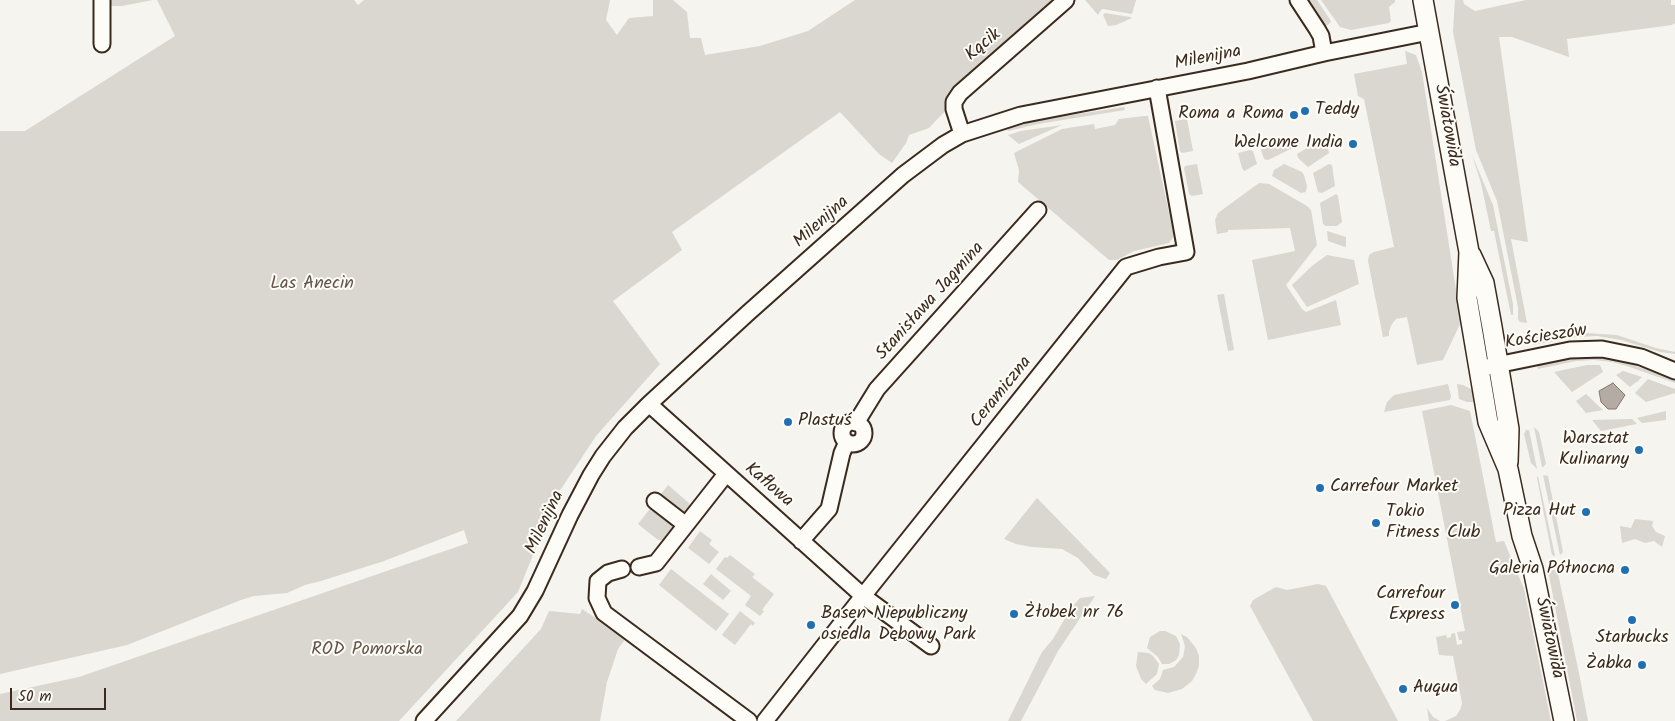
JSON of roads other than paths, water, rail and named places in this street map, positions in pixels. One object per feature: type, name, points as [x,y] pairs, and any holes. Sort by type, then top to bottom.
[{"type":"street","points":[[102,0],[102,44]]},
{"type":"street","name":"Kącik","points":[[962,134],[954,109],[957,97],[964,88],[1066,0]]},
{"type":"street","points":[[1298,0],[1321,36],[1324,53]]},
{"type":"street","name":"Światowida","points":[[1423,0],[1469,252],[1467,298],[1489,426],[1508,469],[1522,536],[1533,569],[1564,721]]},
{"type":"street","name":"Milenijna","points":[[424,721],[520,616],[535,591],[570,515],[591,475],[603,456],[626,428],[649,404],[904,176],[943,144],[962,134],[1029,113],[1248,71],[1324,53],[1429,32]]},
{"type":"street","name":"Ceramiczna","points":[[764,721],[1126,267],[1159,257],[1186,252],[1157,88]]},
{"type":"street","name":"Stanisława Jagmina","points":[[802,541],[829,509],[842,453],[847,442],[855,444],[861,440],[864,432],[860,425],[856,423],[877,389],[1038,210]]},
{"type":"street","name":"Światowida","points":[[1469,252],[1484,283],[1509,429],[1508,469]]},
{"type":"street","name":"Kościeszów","points":[[1498,364],[1570,350],[1602,349],[1641,356],[1675,371]]},
{"type":"street","name":"Kościeszów","points":[[1656,364],[1675,362]]},
{"type":"street","points":[[1478,368],[1498,364]]},
{"type":"street","name":"Kaflowa","points":[[649,404],[863,596],[931,646]]},
{"type":"street","points":[[639,567],[656,563],[685,534],[726,474]]},
{"type":"street","points":[[655,501],[685,534]]},
{"type":"street","points":[[622,569],[608,573],[598,581],[597,598],[604,613],[749,721]]},
{"type":"place","name":"Teddy","points":[[1305,111]]},
{"type":"place","name":"Roma a Roma","points":[[1294,115]]},
{"type":"place","name":"Welcome India","points":[[1353,144]]},
{"type":"place","name":"Plastuś","points":[[788,422]]},
{"type":"place","name":"Warsztat Kulinarny","points":[[1639,450]]},
{"type":"place","name":"Carrefour Market","points":[[1320,488]]},
{"type":"place","name":"Pizza Hut","points":[[1586,512]]},
{"type":"place","name":"Tokio Fitness Club","points":[[1376,523]]},
{"type":"place","name":"Galeria Północna","points":[[1625,570]]},
{"type":"place","name":"Carrefour Express","points":[[1455,605]]},
{"type":"place","name":"Żłobek nr 76","points":[[1014,614]]},
{"type":"place","name":"Starbucks","points":[[1632,620]]},
{"type":"place","name":"Basen Niepubliczny osiedla Dębowy Park","points":[[811,625]]},
{"type":"place","name":"Żabka","points":[[1642,665]]},
{"type":"place","name":"Auqua","points":[[1403,689]]},
{"type":"park label","name":"Las Anecin","points":[[312,285]]},
{"type":"park label","name":"ROD Pomorska","points":[[367,651]]}]
